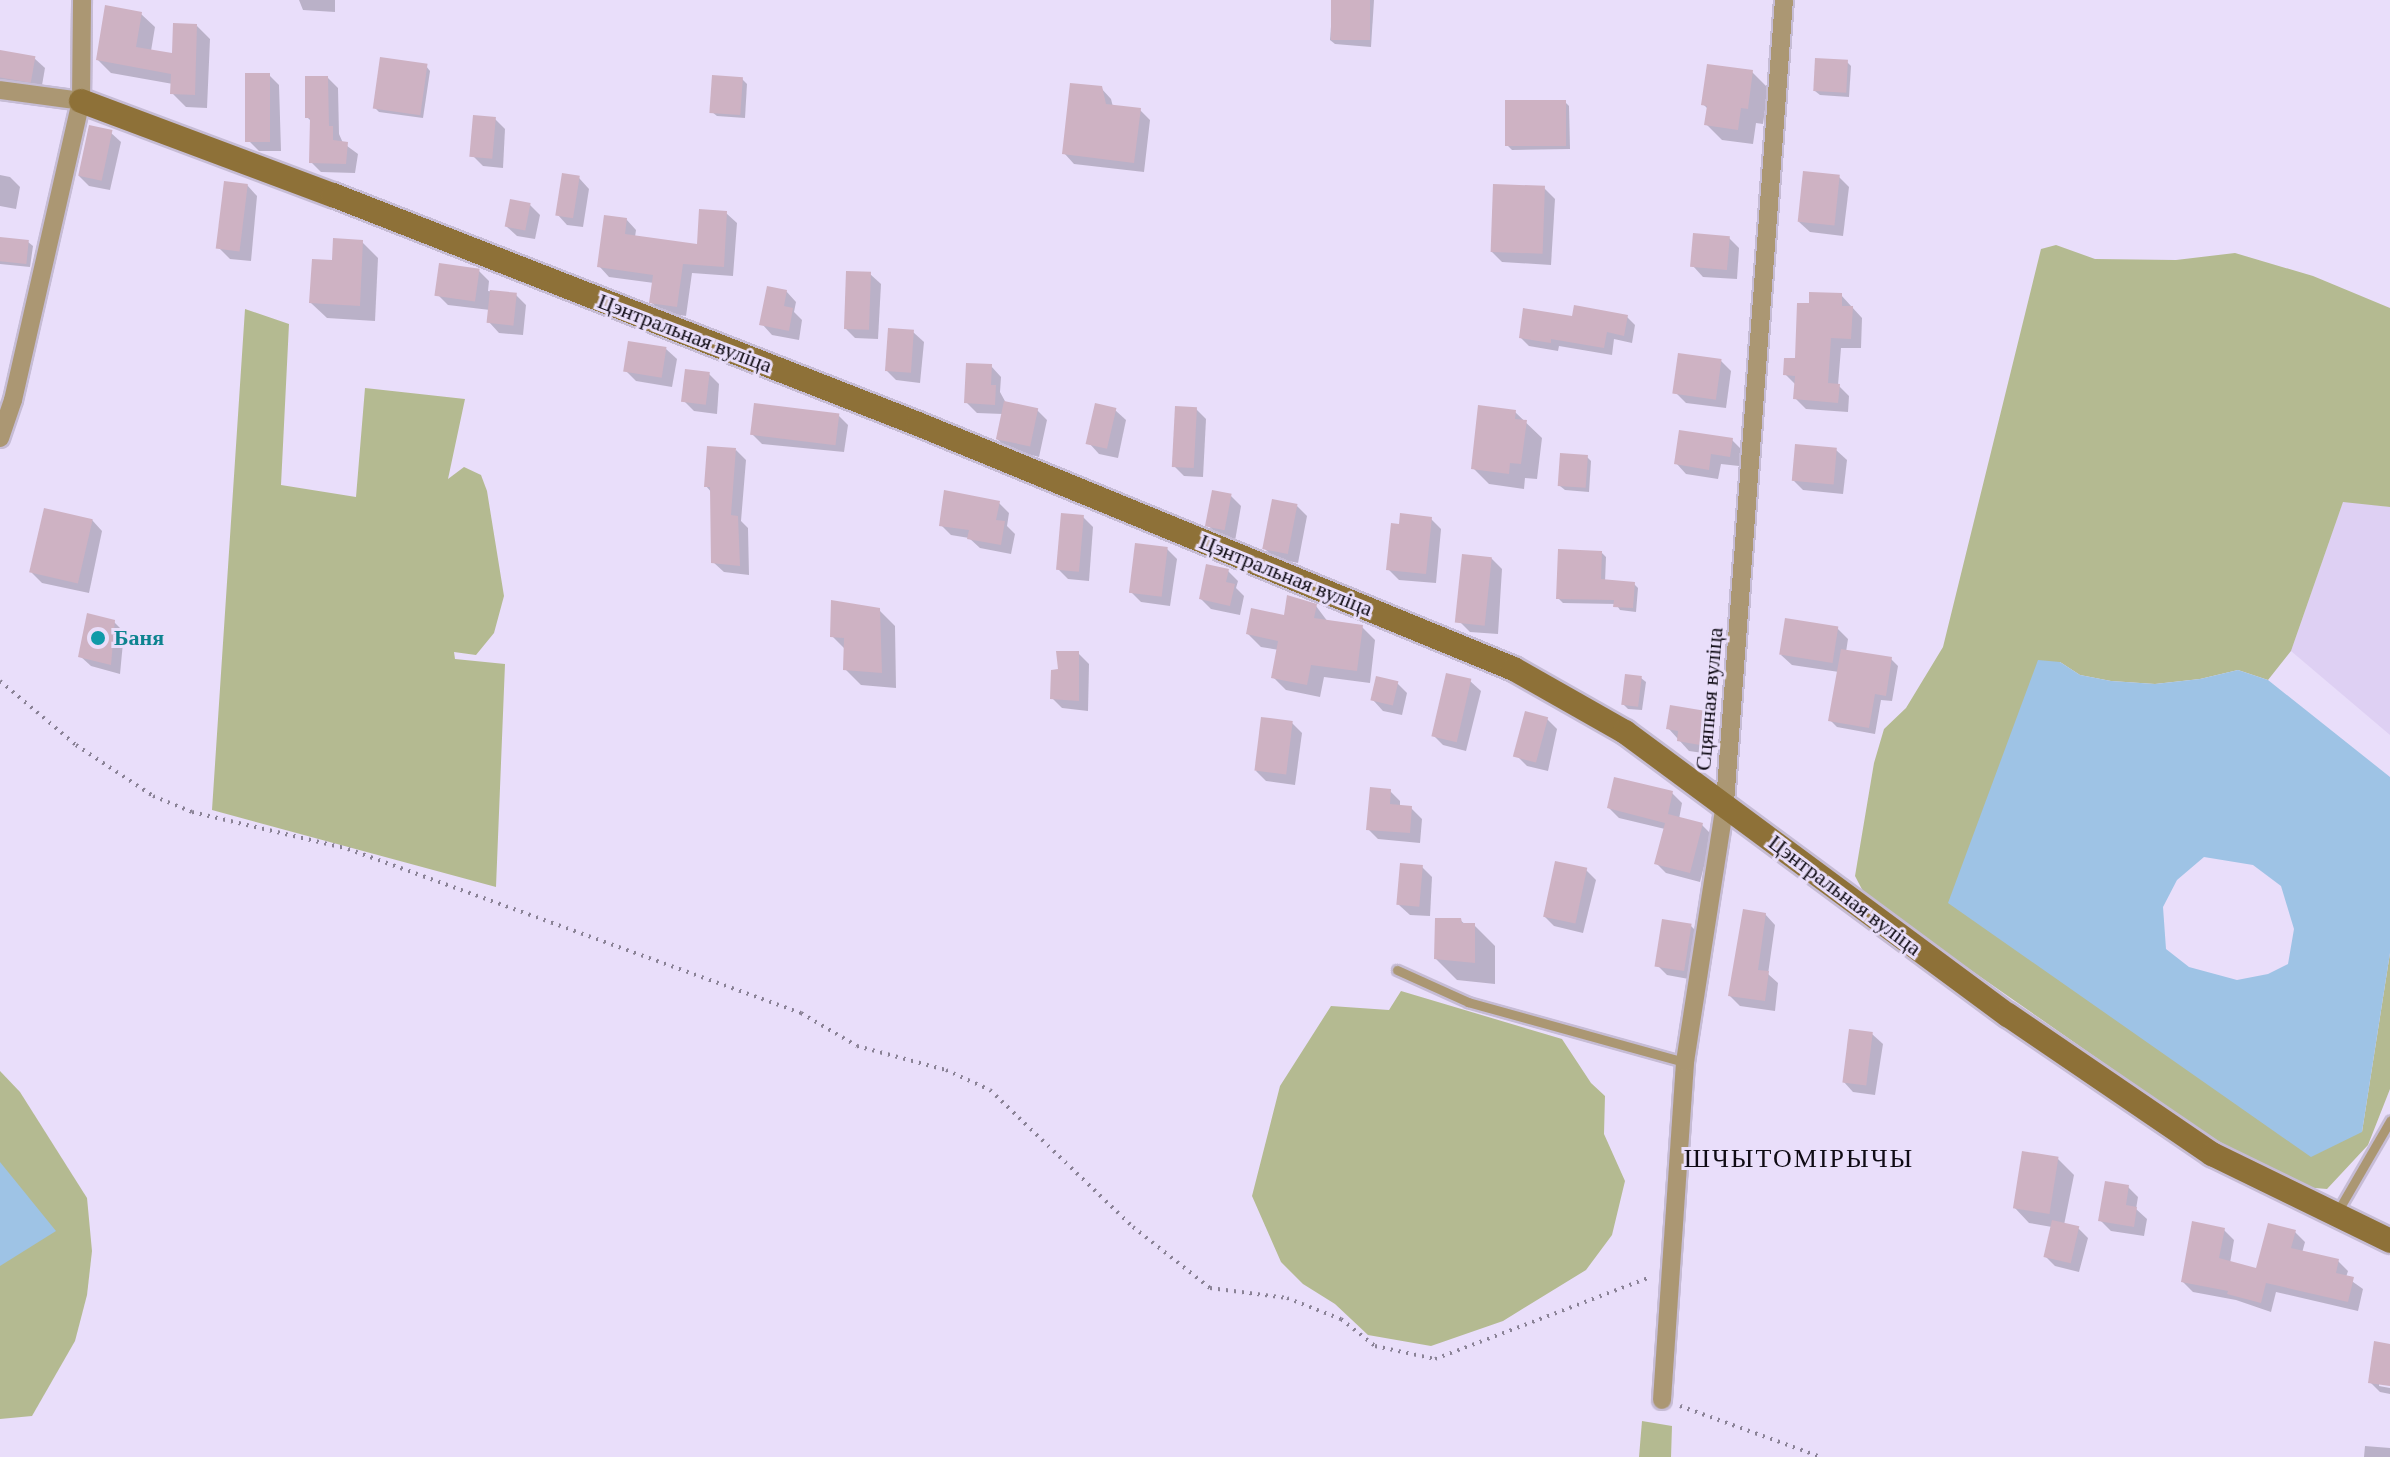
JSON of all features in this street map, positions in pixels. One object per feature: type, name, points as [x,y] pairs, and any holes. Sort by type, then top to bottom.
[{"type":"street","points":[[0,438],[13,400],[81,101],[82,0]]},
{"type":"street","name":"Сцяпная вуліца","points":[[1662,1400],[1685,1062],[1725,803],[1784,0]]},
{"type":"street","points":[[0,90],[81,101]]},
{"type":"street","name":"Цэнтральная вуліца","points":[[81,101],[333,195],[918,424],[1514,669],[1625,732],[1725,803],[1898,936],[2212,1154],[2334,1217],[2390,1241]]},
{"type":"lane","points":[[1397,970],[1468,1002],[1685,1062]]},
{"type":"lane","points":[[2334,1217],[2390,1121]]},
{"type":"path","points":[[0,681],[76,745],[153,796],[192,812],[348,849],[801,1013],[857,1046],[946,1070],[990,1090],[1133,1227],[1210,1288],[1287,1298],[1341,1319],[1375,1346],[1435,1359],[1673,1268]]},
{"type":"path","points":[[1662,1400],[1821,1457]]},
{"type":"shaded area","points":[[2343,501],[2390,507],[2390,735],[2291,651]]},
{"type":"green space","points":[[2056,245],[2095,259],[2176,260],[2235,253],[2313,276],[2390,308],[2390,507],[2343,502],[2291,651],[2268,680],[2238,670],[2200,679],[2155,684],[2111,681],[2080,675],[2060,662],[1949,903],[2362,1132],[2390,953],[2390,1089],[2368,1145],[2327,1189],[2303,1187],[2227,1149],[1866,897],[1855,876],[1874,763],[1884,729],[1906,708],[1943,647],[2041,249]]},
{"type":"green space","points":[[245,309],[289,324],[281,485],[356,497],[365,388],[465,399],[448,479],[464,467],[481,475],[487,491],[504,596],[494,633],[476,655],[454,652],[455,659],[505,664],[496,887],[212,810]]},
{"type":"green space","points":[[1401,991],[1562,1039],[1591,1083],[1605,1096],[1604,1134],[1625,1181],[1612,1235],[1586,1270],[1503,1321],[1431,1346],[1368,1335],[1335,1304],[1303,1284],[1281,1262],[1252,1196],[1280,1086],[1331,1006],[1389,1010]]},
{"type":"green space","points":[[0,1071],[20,1092],[87,1198],[92,1251],[87,1295],[75,1341],[32,1416],[0,1419]]},
{"type":"green space","points":[[1642,1421],[1672,1426],[1671,1457],[1639,1457]]},
{"type":"water","points":[[2038,660],[2060,662],[2080,675],[2111,681],[2155,684],[2200,679],[2238,670],[2268,680],[2390,777],[2390,953],[2362,1132],[2311,1157],[1948,903]],"holes":[[[2204,857],[2253,865],[2281,886],[2294,929],[2288,964],[2268,974],[2237,980],[2189,967],[2166,949],[2163,907],[2177,880]]]},
{"type":"water","points":[[0,1162],[56,1231],[0,1266]]},
{"type":"building","points":[[1331,0],[1370,0],[1370,40],[1331,40]]},
{"type":"building","points":[[105,5],[142,12],[136,47],[172,53],[173,23],[197,24],[195,95],[170,94],[171,74],[96,60]]},
{"type":"building","points":[[0,50],[35,56],[31,83],[0,77]]},
{"type":"building","points":[[380,57],[428,64],[420,115],[373,108]]},
{"type":"building","points":[[1815,58],[1848,60],[1846,93],[1813,91]]},
{"type":"building","points":[[1707,64],[1753,70],[1748,109],[1741,108],[1738,130],[1704,125],[1707,106],[1701,105]]},
{"type":"building","points":[[245,73],[270,73],[270,142],[245,142]]},
{"type":"building","points":[[712,75],[743,77],[740,115],[709,113]]},
{"type":"building","points":[[305,76],[328,76],[329,126],[333,126],[333,140],[348,142],[346,164],[309,163],[310,118],[305,118]]},
{"type":"building","points":[[1070,83],[1102,86],[1106,104],[1141,108],[1134,163],[1062,154]]},
{"type":"building","points":[[1505,100],[1566,100],[1566,146],[1505,146]]},
{"type":"building","points":[[473,115],[496,117],[492,159],[469,157]]},
{"type":"building","points":[[89,125],[112,130],[102,181],[78,176]]},
{"type":"building","points":[[1803,171],[1840,175],[1834,226],[1798,222]]},
{"type":"building","points":[[562,173],[580,176],[573,218],[555,215]]},
{"type":"building","points":[[224,181],[248,184],[240,251],[216,248]]},
{"type":"building","points":[[1493,184],[1545,186],[1543,254],[1491,252]]},
{"type":"building","points":[[510,199],[531,203],[525,230],[505,226]]},
{"type":"building","points":[[699,209],[727,211],[724,267],[683,264],[677,307],[649,303],[653,275],[597,267],[604,215],[627,218],[625,234],[697,244]]},
{"type":"building","points":[[1693,233],[1730,236],[1727,270],[1690,267]]},
{"type":"building","points":[[0,237],[29,240],[26,264],[0,261]]},
{"type":"building","points":[[333,238],[363,240],[360,306],[309,303],[312,259],[332,260]]},
{"type":"building","points":[[439,263],[480,269],[475,301],[434,296]]},
{"type":"building","points":[[846,271],[871,272],[869,330],[844,329]]},
{"type":"building","points":[[767,286],[787,290],[784,306],[793,308],[789,331],[759,325]]},
{"type":"building","points":[[490,290],[517,293],[513,326],[487,323]]},
{"type":"building","points":[[1809,292],[1842,293],[1842,306],[1853,306],[1851,339],[1831,338],[1828,383],[1840,384],[1838,403],[1793,399],[1795,376],[1783,375],[1784,358],[1795,358],[1797,303],[1809,303]]},
{"type":"building","points":[[1574,305],[1628,315],[1624,336],[1607,332],[1604,348],[1551,339],[1551,343],[1519,338],[1523,308],[1572,316]]},
{"type":"building","points":[[888,328],[914,330],[911,373],[885,371]]},
{"type":"building","points":[[628,341],[667,347],[662,378],[623,372]]},
{"type":"building","points":[[1678,353],[1722,359],[1716,400],[1672,394]]},
{"type":"building","points":[[966,363],[992,364],[991,385],[996,385],[995,405],[964,403]]},
{"type":"building","points":[[685,369],[710,372],[706,405],[681,402]]},
{"type":"building","points":[[1004,401],[1038,408],[1030,446],[996,439]]},
{"type":"building","points":[[754,403],[839,413],[835,445],[750,435]]},
{"type":"building","points":[[1095,403],[1116,408],[1107,449],[1086,444]]},
{"type":"building","points":[[1478,405],[1516,410],[1515,419],[1527,420],[1521,464],[1510,463],[1509,474],[1471,469]]},
{"type":"building","points":[[1175,406],[1197,407],[1194,468],[1172,467]]},
{"type":"building","points":[[1679,430],[1733,438],[1730,457],[1711,454],[1709,470],[1674,464]]},
{"type":"building","points":[[1795,444],[1837,448],[1834,485],[1792,481]]},
{"type":"building","points":[[707,446],[736,448],[731,515],[738,516],[740,566],[711,563],[710,487],[704,487]]},
{"type":"building","points":[[1560,453],[1588,455],[1586,488],[1558,486]]},
{"type":"building","points":[[944,490],[1000,501],[996,520],[1005,521],[1001,545],[967,539],[969,530],[939,526]]},
{"type":"building","points":[[1212,490],[1232,494],[1225,530],[1205,526]]},
{"type":"building","points":[[1272,499],[1298,504],[1288,554],[1262,549]]},
{"type":"building","points":[[44,508],[93,519],[78,584],[29,572]]},
{"type":"building","points":[[1061,513],[1084,515],[1079,572],[1056,570]]},
{"type":"building","points":[[1400,513],[1432,517],[1426,574],[1386,570],[1391,523],[1399,524]]},
{"type":"building","points":[[1135,543],[1168,547],[1162,597],[1129,593]]},
{"type":"building","points":[[1558,549],[1602,551],[1601,579],[1635,582],[1633,608],[1613,607],[1614,600],[1556,599]]},
{"type":"building","points":[[1462,554],[1492,557],[1485,626],[1455,623]]},
{"type":"building","points":[[1206,564],[1229,569],[1226,582],[1235,584],[1230,606],[1199,599]]},
{"type":"building","points":[[1287,595],[1317,604],[1314,618],[1363,625],[1357,671],[1311,665],[1307,685],[1271,678],[1278,641],[1246,634],[1251,608],[1284,615]]},
{"type":"building","points":[[831,600],[880,608],[882,673],[843,670],[844,638],[830,637]]},
{"type":"building","name":"Баня","points":[[87,613],[115,620],[111,665],[78,657]]},
{"type":"building","points":[[1785,618],[1838,626],[1833,663],[1779,655]]},
{"type":"building","points":[[1841,649],[1892,657],[1886,696],[1875,694],[1869,728],[1828,721]]},
{"type":"building","points":[[1056,651],[1079,651],[1079,701],[1050,699],[1051,670],[1058,669]]},
{"type":"building","points":[[1446,673],[1471,679],[1457,742],[1431,736]]},
{"type":"building","points":[[1625,674],[1642,676],[1638,707],[1621,705]]},
{"type":"building","points":[[1376,676],[1398,681],[1393,706],[1370,700]]},
{"type":"building","points":[[1670,705],[1706,711],[1700,745],[1677,741],[1678,731],[1666,729]]},
{"type":"building","points":[[1525,711],[1548,717],[1536,763],[1513,756]]},
{"type":"building","points":[[1261,717],[1293,721],[1286,774],[1254,771]]},
{"type":"building","points":[[1614,777],[1673,791],[1668,814],[1703,823],[1690,873],[1654,864],[1665,823],[1607,808]]},
{"type":"building","points":[[1370,787],[1391,789],[1390,804],[1412,806],[1410,833],[1366,830]]},
{"type":"building","points":[[1555,861],[1587,868],[1575,924],[1543,917]]},
{"type":"building","points":[[1400,863],[1423,865],[1419,907],[1396,905]]},
{"type":"building","points":[[1743,909],[1766,913],[1758,970],[1769,971],[1765,1001],[1728,996]]},
{"type":"building","points":[[1435,918],[1461,918],[1462,923],[1475,923],[1475,963],[1434,959]]},
{"type":"building","points":[[1662,919],[1692,924],[1684,971],[1654,966]]},
{"type":"building","points":[[1849,1029],[1873,1032],[1866,1086],[1842,1083]]},
{"type":"building","points":[[2022,1151],[2059,1157],[2049,1214],[2013,1208]]},
{"type":"building","points":[[2105,1181],[2129,1185],[2126,1205],[2137,1207],[2134,1227],[2098,1221]]},
{"type":"building","points":[[2052,1220],[2079,1226],[2071,1263],[2043,1257]]},
{"type":"building","points":[[2192,1221],[2225,1228],[2219,1258],[2256,1268],[2268,1223],[2296,1230],[2291,1248],[2339,1259],[2336,1273],[2354,1277],[2348,1302],[2266,1283],[2261,1303],[2227,1294],[2228,1291],[2181,1282]]},
{"type":"building","points":[[2374,1341],[2390,1344],[2390,1386],[2368,1383]]},
{"type":"place","name":"Баня","points":[[98,638]]},
{"type":"district","name":"ШЧЫТОМІРЫЧЫ","points":[[1799,1159]]}]
